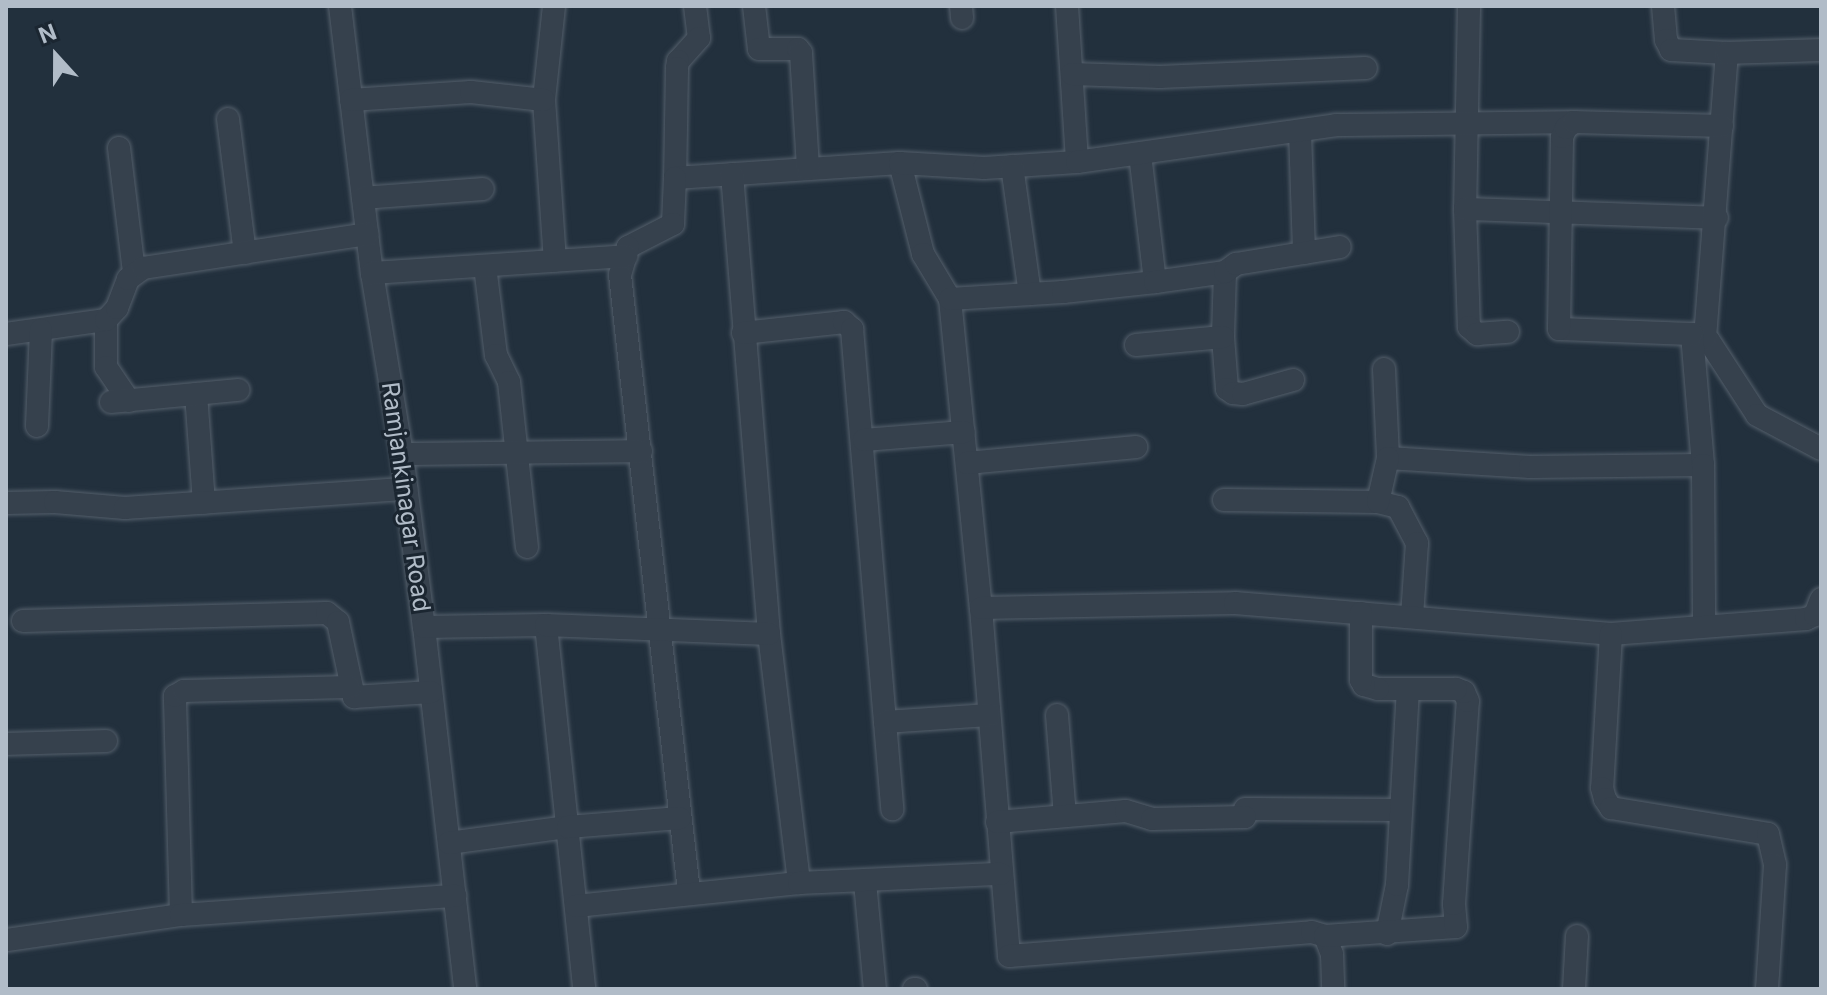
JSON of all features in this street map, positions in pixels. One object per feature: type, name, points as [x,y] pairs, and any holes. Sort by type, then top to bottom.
[{"type":"street","name":"Ramjankinagar Road","points":[[340,6],[372,273],[402,454],[424,627],[465,989]]},
{"type":"street","points":[[554,6],[544,100],[555,261]]},
{"type":"street","points":[[689,892],[620,275],[628,247],[673,224],[677,68],[678,61],[699,38],[695,6]]},
{"type":"street","points":[[754,6],[759,49],[798,49],[801,53],[808,169]]},
{"type":"street","points":[[1067,6],[1077,162]]},
{"type":"street","points":[[1469,6],[1465,209],[1469,327],[1477,334],[1508,332]]},
{"type":"street","points":[[1663,6],[1666,40],[1671,50],[1727,53],[1821,50]]},
{"type":"street","points":[[1704,626],[1699,336],[1717,218],[1727,53]]},
{"type":"street","points":[[1072,74],[1160,77],[1366,68]]},
{"type":"street","points":[[351,100],[471,92],[544,100]]},
{"type":"street","points":[[228,119],[245,253]]},
{"type":"street","points":[[675,178],[900,163],[984,168],[1077,162],[1336,125],[1467,121],[1722,126]]},
{"type":"street","points":[[1574,122],[1566,128],[1562,137],[1559,329],[1699,336]]},
{"type":"street","points":[[1300,131],[1304,253]]},
{"type":"street","points":[[6,334],[106,320],[113,314],[134,272],[119,148]]},
{"type":"street","points":[[1140,154],[1155,282]]},
{"type":"street","points":[[900,163],[923,254],[950,299],[981,608],[1007,950],[1014,957],[1312,932],[1325,936],[1387,934],[1456,927],[1454,904],[1468,701],[1464,692],[1456,689],[1378,689],[1361,682],[1361,613]]},
{"type":"street","points":[[1012,166],[1030,294]]},
{"type":"street","points":[[732,174],[769,634],[799,883]]},
{"type":"street","points":[[363,198],[483,189]]},
{"type":"street","points":[[1465,209],[1717,218]]},
{"type":"street","points":[[134,272],[367,234]]},
{"type":"street","points":[[950,299],[1155,282],[1225,272],[1236,264],[1340,247]]},
{"type":"street","points":[[372,273],[626,256]]},
{"type":"street","points":[[485,266],[496,355],[509,382],[527,547]]},
{"type":"street","points":[[1225,272],[1223,337],[1227,389],[1243,394],[1293,380]]},
{"type":"street","points":[[106,320],[106,367],[120,402],[238,390]]},
{"type":"street","points":[[743,333],[849,325],[864,440],[892,809]]},
{"type":"street","points":[[37,426],[41,330]]},
{"type":"street","points":[[1699,336],[1757,415],[1821,449]]},
{"type":"street","points":[[1136,345],[1223,337]]},
{"type":"street","points":[[1378,502],[1388,458],[1384,369]]},
{"type":"street","points":[[196,394],[204,503]]},
{"type":"street","points":[[864,440],[964,432]]},
{"type":"street","points":[[967,463],[1136,447]]},
{"type":"street","points":[[402,454],[641,451]]},
{"type":"street","points":[[1388,458],[1530,467],[1703,465]]},
{"type":"street","points":[[6,503],[70,503],[125,508],[406,489]]},
{"type":"street","points":[[1224,500],[1378,502],[1398,507],[1417,543],[1412,617]]},
{"type":"street","points":[[981,608],[1235,603],[1611,634],[1806,619],[1815,615],[1821,599]]},
{"type":"street","points":[[23,621],[327,613],[338,622],[349,687],[354,697],[361,699],[431,692]]},
{"type":"street","points":[[424,627],[546,625],[769,634]]},
{"type":"street","points":[[546,625],[584,989]]},
{"type":"street","points":[[1611,634],[1602,788],[1605,799],[1611,808],[1768,834],[1775,865],[1767,989]]},
{"type":"street","points":[[181,915],[175,696],[184,691],[349,687]]},
{"type":"street","points":[[1387,934],[1397,885],[1408,689]]},
{"type":"street","points":[[885,722],[989,715]]},
{"type":"street","points":[[1057,715],[1065,816]]},
{"type":"street","points":[[6,744],[106,741]]},
{"type":"street","points":[[997,822],[1126,811],[1152,819],[1245,813],[1401,810]]},
{"type":"street","points":[[449,843],[568,827],[680,818]]},
{"type":"street","points":[[576,906],[799,883],[1001,874]]},
{"type":"street","points":[[865,882],[875,989]]},
{"type":"street","points":[[7,940],[181,915],[455,896]]},
{"type":"street","points":[[1325,936],[1332,954],[1333,989]]},
{"type":"street","points":[[1574,989],[1577,936]]}]
